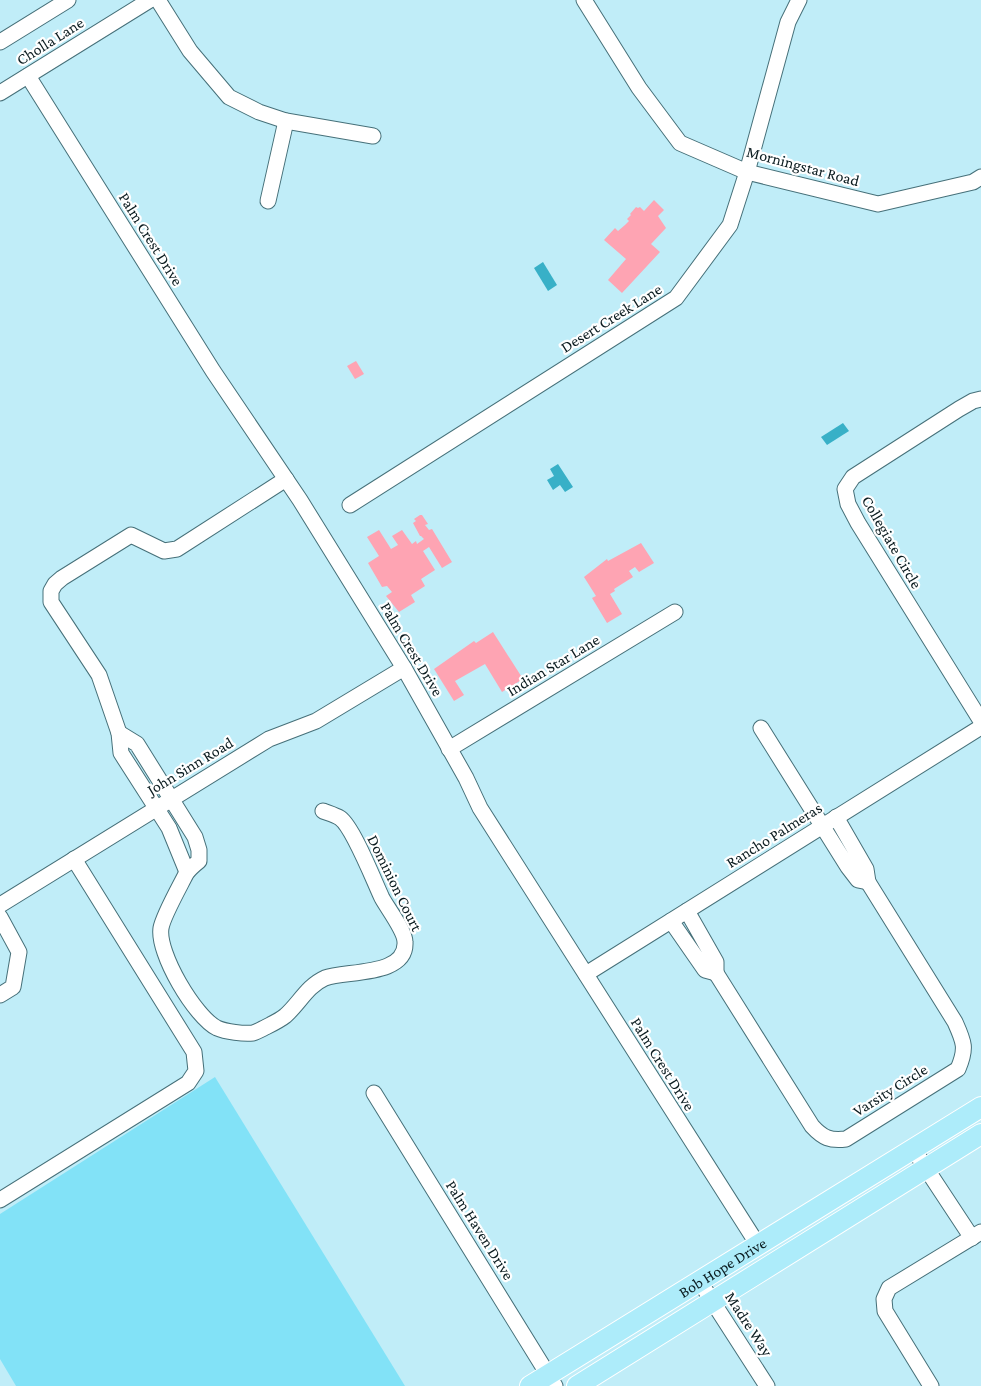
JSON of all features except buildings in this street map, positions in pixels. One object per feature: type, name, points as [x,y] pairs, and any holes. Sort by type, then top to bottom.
[{"type":"main road","name":"Bob Hope Drive","points":[[530,1386],[551,1380],[758,1245],[981,1107]]},
{"type":"main road","name":"Bob Hope Drive","points":[[577,1386],[981,1134]]},
{"type":"street","points":[[0,42],[68,0]]},
{"type":"street","name":"Cholla Lane","points":[[0,93],[150,0]]},
{"type":"street","points":[[158,0],[190,51],[229,97],[258,112],[286,121],[373,136]]},
{"type":"street","name":"Morningstar Road","points":[[584,0],[639,87],[680,143],[747,172],[878,204],[973,182],[981,177]]},
{"type":"street","name":"Desert Creek Lane","points":[[350,505],[676,298],[730,225],[788,22],[799,0]]},
{"type":"street","name":"Palm Crest Drive","points":[[28,76],[213,371],[286,479],[404,668],[480,808],[758,1245]]},
{"type":"street","points":[[268,201],[286,121]]},
{"type":"street","name":"Collegiate Circle","points":[[981,399],[959,409],[853,477],[844,489],[848,504],[858,523],[981,721]]},
{"type":"street","points":[[187,872],[169,828],[121,753],[119,733],[107,703],[104,684],[83,649],[56,612],[51,602],[51,591],[62,578],[131,535],[164,551],[177,549],[286,479]]},
{"type":"street","name":"Indian Star Lane","points":[[449,749],[675,612]]},
{"type":"street","name":"John Sinn Road","points":[[0,905],[269,739],[316,721],[404,668]]},
{"type":"street","name":"Rancho Palmeras","points":[[586,974],[981,727]]},
{"type":"street","name":"Varsity Circle","points":[[761,728],[823,826],[852,858]]},
{"type":"street","name":"Dominion Court","points":[[119,733],[137,744],[194,836],[199,850],[199,861],[187,872],[161,927],[162,948],[171,971],[200,1011],[216,1028],[232,1032],[255,1033],[285,1016],[310,988],[325,978],[374,971],[392,964],[400,957],[406,944],[403,934],[385,904],[352,836],[341,819],[323,811]]},
{"type":"street","points":[[128,766],[144,755]]},
{"type":"street","name":"Varsity Circle","points":[[687,911],[705,970],[716,973],[812,1126],[820,1135],[832,1141],[846,1139],[958,1069],[965,1054],[963,1040],[956,1022],[868,882],[858,880],[836,817]]},
{"type":"street","points":[[175,844],[194,836]]},
{"type":"street","points":[[0,1200],[188,1083],[196,1071],[194,1052],[74,859]]},
{"type":"street","points":[[0,917],[20,952],[13,987],[0,995]]},
{"type":"street","name":"Varsity Circle","points":[[671,921],[701,951]]},
{"type":"street","name":"Palm Haven Drive","points":[[374,1093],[551,1380]]},
{"type":"street","points":[[914,1150],[977,1235],[889,1288],[884,1299],[885,1311],[931,1386]]},
{"type":"street","name":"Madre Way","points":[[700,1282],[764,1382]]},
{"type":"street","points":[[747,1386],[764,1382]]},
{"type":"shaded area","points":[[543,262],[557,285],[548,291],[534,268]]},
{"type":"shaded area","points":[[843,423],[849,431],[827,445],[821,437]]},
{"type":"shaded area","points":[[558,464],[573,487],[565,492],[560,485],[553,490],[547,480],[554,476],[550,469]]},
{"type":"shaded area","points":[[215,1077],[405,1386],[16,1386],[0,1359],[0,1214]]}]
